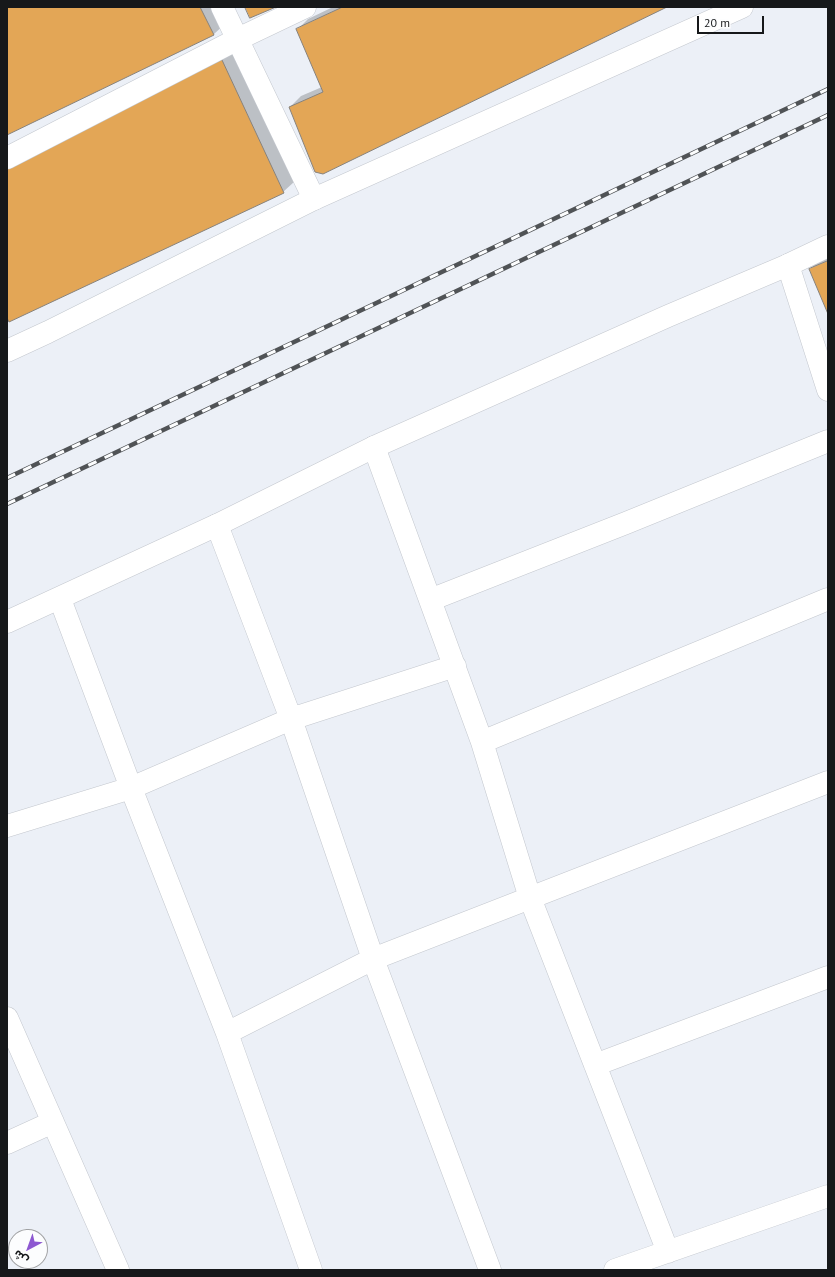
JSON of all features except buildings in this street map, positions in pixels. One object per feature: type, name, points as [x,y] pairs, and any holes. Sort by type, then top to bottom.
[{"type":"street","points":[[222,7],[314,199]]},
{"type":"street","points":[[7,158],[238,39],[305,7]]},
{"type":"street","points":[[7,350],[48,332],[314,199],[742,7]]},
{"type":"street","points":[[7,622],[217,525],[374,447],[828,246]]},
{"type":"street","points":[[788,265],[828,390]]},
{"type":"street","points":[[430,600],[626,523],[828,441]]},
{"type":"street","points":[[374,447],[482,742],[530,898],[668,1252]]},
{"type":"street","points":[[217,525],[291,718],[373,959],[490,1270]]},
{"type":"street","points":[[60,598],[131,788],[227,1033],[311,1270]]},
{"type":"street","points":[[482,742],[828,599]]},
{"type":"street","points":[[7,826],[131,788],[291,718],[454,666]]},
{"type":"street","points":[[227,1033],[373,959],[828,782]]},
{"type":"street","points":[[595,1065],[828,977]]},
{"type":"street","points":[[7,1018],[118,1270]]},
{"type":"street","points":[[7,1143],[53,1122]]},
{"type":"street","points":[[615,1270],[828,1196]]},
{"type":"railway","points":[[7,478],[828,89]]},
{"type":"railway","points":[[7,504],[828,115]]}]
